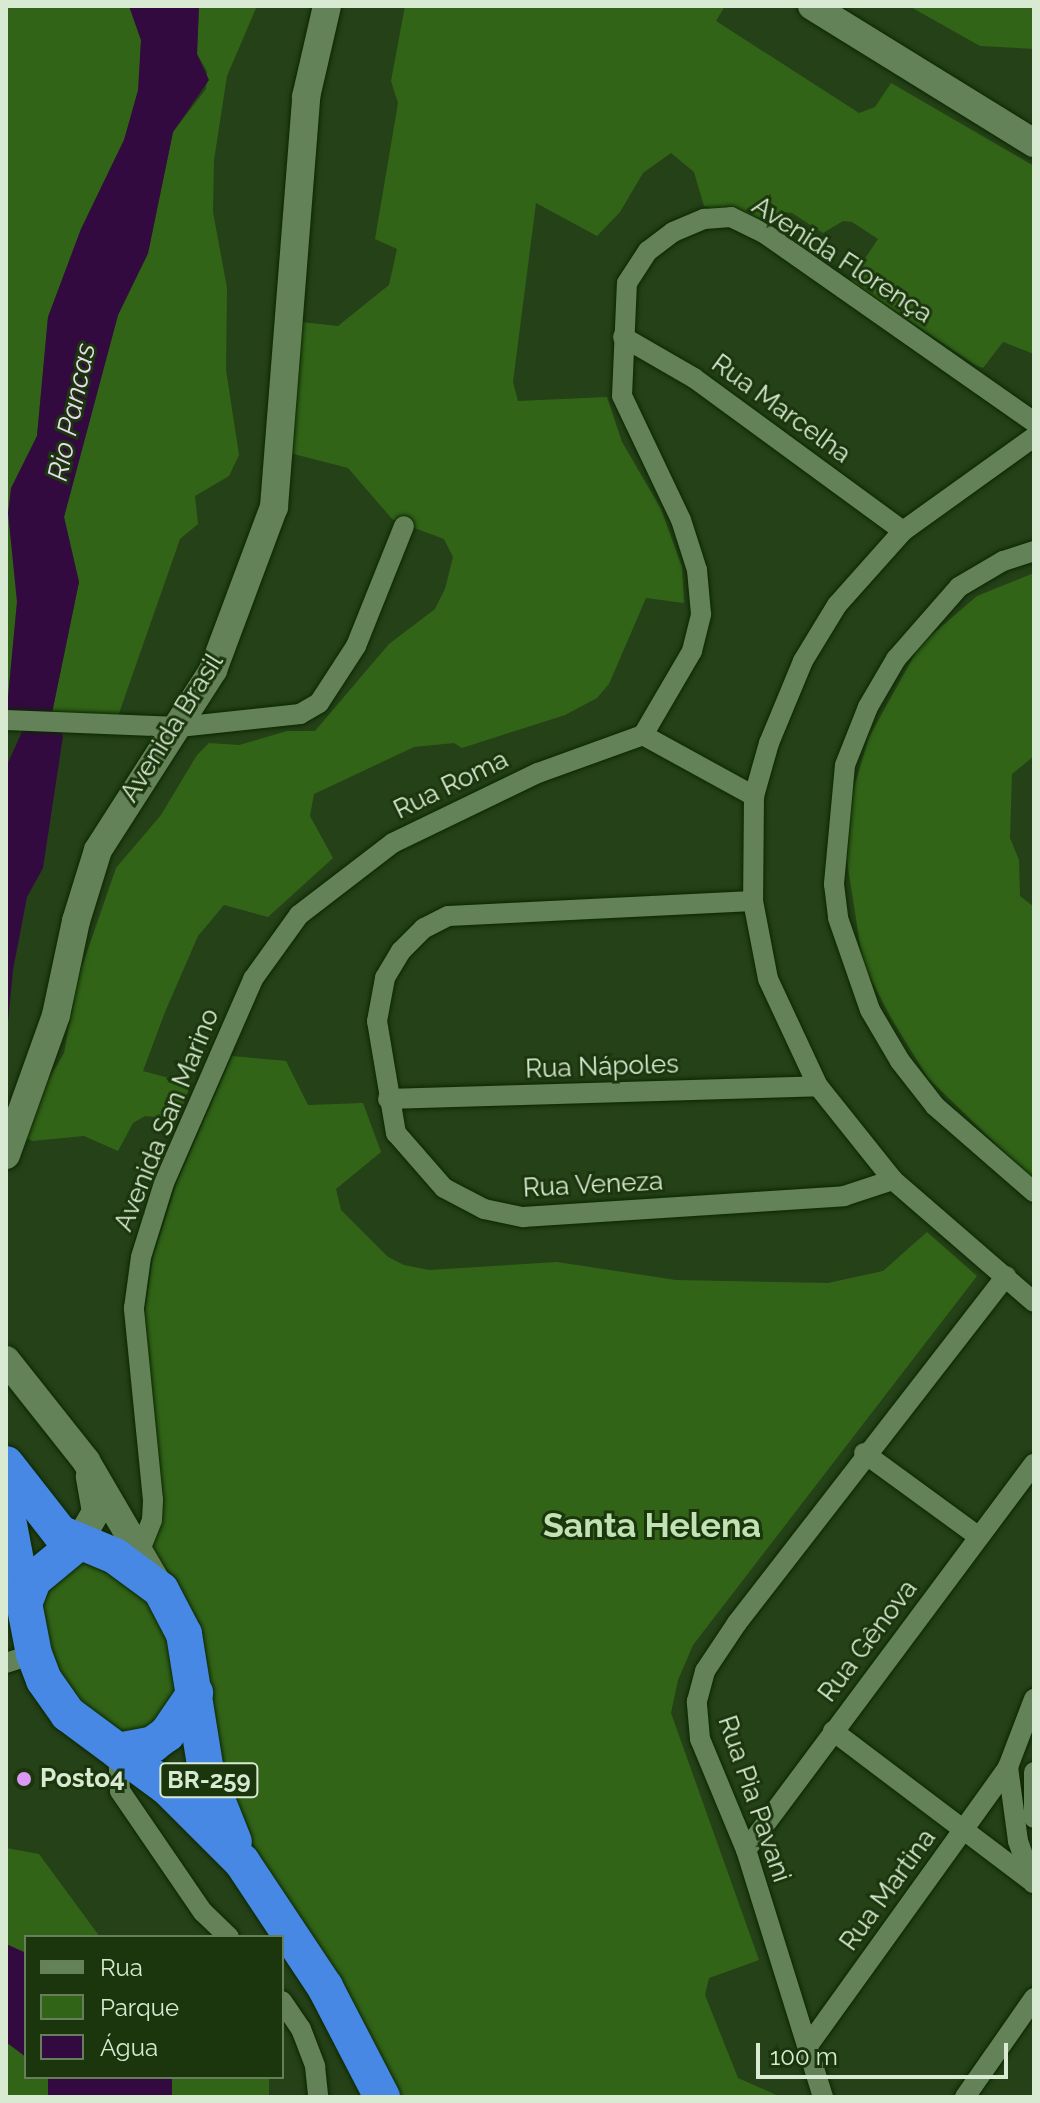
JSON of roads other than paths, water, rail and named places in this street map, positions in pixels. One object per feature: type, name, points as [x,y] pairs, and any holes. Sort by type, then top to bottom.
[{"type":"highway","name":"BR-259","points":[[6,1464],[48,1522],[78,1543],[115,1556],[161,1590],[184,1634],[206,1772],[242,1862]]},
{"type":"highway","name":"BR-259","points":[[6,1509],[24,1604],[20,1658],[44,1680],[68,1714],[168,1788],[242,1862],[325,1987],[382,2097]]},
{"type":"highway","points":[[24,1604],[33,1580],[78,1543]]},
{"type":"highway","points":[[118,1751],[153,1744],[167,1734],[195,1693]]},
{"type":"main road","name":"Avenida Brasil","points":[[6,1155],[56,1015],[79,908],[98,850],[179,727],[239,612],[274,507],[306,97],[327,6]]},
{"type":"main road","points":[[812,6],[1034,143]]},
{"type":"main road","points":[[6,1360],[86,1461],[161,1590]]},
{"type":"main road","points":[[78,1543],[96,1512],[86,1461]]},
{"type":"street","name":"Avenida Florença","points":[[643,735],[692,651],[701,614],[697,570],[681,520],[622,396],[627,283],[648,251],[673,232],[704,219],[731,217],[764,233],[1034,422]]},
{"type":"street","name":"Rua Marcelha","points":[[623,337],[694,378],[903,531]]},
{"type":"street","points":[[1034,437],[903,531],[837,605],[803,661],[754,796],[753,901],[768,979],[818,1086],[893,1180],[1034,1302]]},
{"type":"street","points":[[6,720],[179,727],[300,714],[319,703],[356,646],[404,526]]},
{"type":"street","points":[[1034,551],[1003,561],[959,587],[896,659],[868,707],[845,765],[834,884],[838,918],[870,1010],[900,1061],[935,1106],[1034,1192]]},
{"type":"street","points":[[643,735],[754,796]]},
{"type":"street","name":"Rua Roma","points":[[299,915],[393,843],[455,808],[643,735]]},
{"type":"street","name":"Rua Veneza","points":[[753,901],[505,911],[448,916],[424,928],[401,951],[385,978],[377,1021],[396,1133],[444,1188],[484,1209],[523,1217],[844,1196],[893,1180]]},
{"type":"street","name":"Avenida San Marino","points":[[140,1550],[152,1520],[153,1500],[134,1308],[141,1257],[164,1183],[227,1032],[253,979],[299,915]]},
{"type":"street","name":"Rua Nápoles","points":[[388,1099],[818,1086]]},
{"type":"street","name":"Rua Pia Pavani","points":[[823,2097],[810,2043],[746,1850],[700,1739],[697,1701],[705,1671],[864,1453],[1006,1276]]},
{"type":"street","points":[[864,1453],[978,1536]]},
{"type":"street","name":"Rua Gênova","points":[[746,1850],[1034,1463]]},
{"type":"street","points":[[1032,1882],[1018,1841],[1008,1767],[1034,1699]]},
{"type":"street","points":[[833,1731],[965,1828],[1032,1882]]},
{"type":"street","points":[[118,1751],[120,1791],[203,1912],[227,1935]]},
{"type":"street","name":"Rua Martina","points":[[810,2043],[1008,1767]]},
{"type":"street","points":[[1034,1772],[1034,1818]]},
{"type":"street","points":[[965,2097],[1034,1998]]},
{"type":"street","points":[[284,2004],[301,2029],[315,2066],[318,2097]]},
{"type":"water","name":"Rio Pancas","points":[[129,6],[199,6],[197,54],[209,80],[173,132],[148,253],[118,315],[64,517],[79,582],[52,713],[63,736],[43,868],[27,897],[13,970],[6,1044],[6,767],[22,732],[7,708],[17,602],[8,513],[11,488],[37,436],[48,317],[81,229],[124,140],[138,90],[141,40]]},
{"type":"water","points":[[6,1944],[24,1952],[24,2056],[6,2042]]},
{"type":"water","points":[[48,2079],[172,2079],[172,2097],[48,2097]]},
{"type":"place","name":"Posto4","points":[[24,1779]]},
{"type":"district","name":"Santa Helena","points":[[652,1526]]}]
